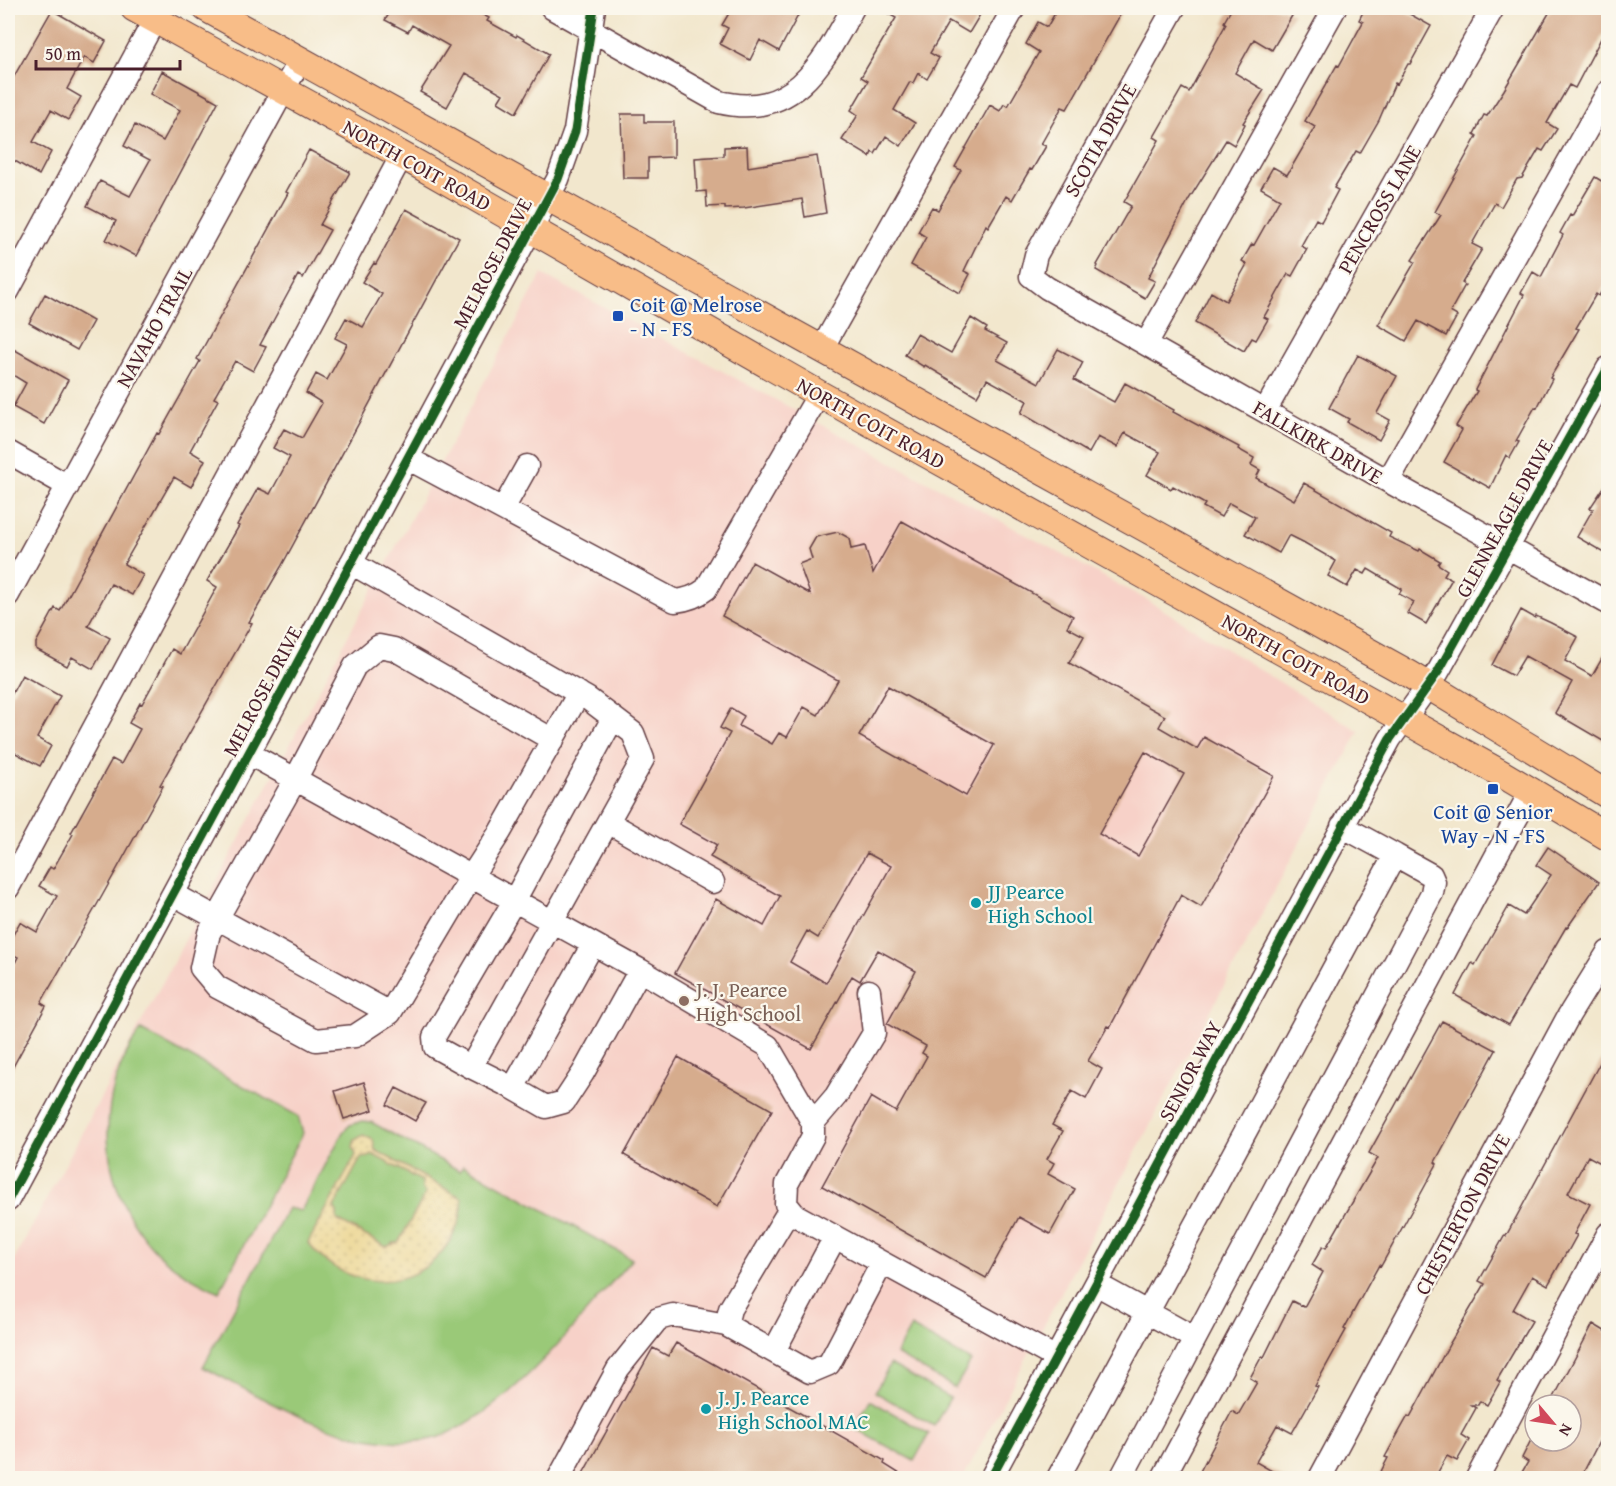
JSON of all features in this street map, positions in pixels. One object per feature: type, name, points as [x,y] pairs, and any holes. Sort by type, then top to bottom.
[{"type":"main road","name":"NORTH COIT ROAD","points":[[206,8],[1429,686],[1608,795]]},
{"type":"main road","name":"NORTH COIT ROAD","points":[[144,13],[402,155],[819,394],[1405,719],[1608,837]]},
{"type":"street","points":[[552,8],[719,102],[740,107],[767,104],[797,89],[826,56],[853,8]]},
{"type":"street","name":"MELROSE DRIVE","points":[[8,1200],[548,198],[564,164],[574,131],[594,8]]},
{"type":"street","points":[[822,350],[1014,8]]},
{"type":"street","name":"SCOTIA DRIVE","points":[[1031,276],[1036,255],[1174,8]]},
{"type":"street","points":[[1146,344],[1335,8]]},
{"type":"street","name":"PENCROSS LANE","points":[[1265,411],[1493,8]]},
{"type":"street","points":[[8,291],[144,13]]},
{"type":"street","name":"NAVAHO TRAIL","points":[[8,595],[300,60]]},
{"type":"street","points":[[1388,481],[1608,92]]},
{"type":"street","points":[[8,888],[402,155]]},
{"type":"street","name":"FALLKIRK DRIVE","points":[[1031,276],[1047,288],[1608,603]]},
{"type":"street","name":"GLENNEAGLE DRIVE","points":[[1429,686],[1608,368]]},
{"type":"street","points":[[408,458],[675,601],[686,600],[706,589],[819,394]]},
{"type":"street","points":[[8,452],[68,486]]},
{"type":"street","points":[[503,509],[527,466]]},
{"type":"street","points":[[351,563],[579,693],[633,733],[643,759],[471,1067]]},
{"type":"street","points":[[553,740],[394,649],[379,646],[355,666],[295,780],[209,933],[201,968],[217,987],[316,1040],[356,1036],[390,1013],[500,832],[553,740],[579,693]]},
{"type":"street","name":"SENIOR WAY","points":[[991,1479],[1390,739],[1429,686]]},
{"type":"street","points":[[613,718],[514,900],[434,1037],[435,1047],[546,1107],[564,1102],[583,1073],[640,970]]},
{"type":"street","points":[[248,753],[640,970],[768,1046],[813,1123],[813,1136],[787,1184],[786,1204],[795,1215],[1056,1358]]},
{"type":"street","points":[[1163,1479],[1531,791]]},
{"type":"street","points":[[608,822],[713,882]]},
{"type":"street","points":[[1120,1479],[1432,893],[1434,882],[1431,875],[1342,826]]},
{"type":"street","points":[[1058,1479],[1395,855]]},
{"type":"street","points":[[173,894],[390,1013]]},
{"type":"street","points":[[513,1088],[593,944]]},
{"type":"street","name":"CHESTERTON DRIVE","points":[[1320,1479],[1569,1016],[1608,952]]},
{"type":"street","points":[[813,1123],[836,1096],[874,1033],[869,991]]},
{"type":"street","points":[[726,1325],[730,1309],[790,1209]]},
{"type":"street","points":[[1477,1479],[1608,1234]]},
{"type":"street","points":[[774,1351],[835,1237]]},
{"type":"street","points":[[559,1479],[618,1369],[658,1318],[673,1315],[726,1325],[810,1372],[829,1364],[882,1263]]},
{"type":"street","points":[[1096,1284],[1194,1338]]},
{"type":"shaded area","name":"J. J. Pearce High School","points":[[542,274],[1149,601],[1359,731],[963,1478],[8,1478],[8,1271]]},
{"type":"green space","points":[[141,1030],[298,1116],[303,1133],[219,1292],[191,1278],[158,1254],[133,1222],[120,1196],[112,1168],[108,1139],[109,1110],[115,1082],[126,1055]]},
{"type":"green space","points":[[362,1121],[371,1122],[460,1171],[463,1165],[632,1259],[562,1340],[524,1379],[483,1413],[439,1437],[393,1441],[344,1433],[303,1418],[203,1367],[288,1208],[301,1211],[343,1132],[350,1125]]},
{"type":"green space","points":[[911,1327],[971,1361],[955,1388],[896,1354]]},
{"type":"green space","points":[[890,1364],[950,1398],[934,1426],[875,1392]]},
{"type":"green space","points":[[870,1400],[929,1434],[914,1461],[854,1428]]},
{"type":"sand","points":[[363,1135],[373,1140],[375,1150],[462,1198],[461,1215],[452,1237],[435,1260],[418,1272],[399,1279],[380,1281],[360,1278],[341,1271],[323,1259],[308,1243],[356,1155],[353,1147],[355,1140]],"holes":[[[372,1154],[422,1181],[422,1188],[426,1193],[398,1243],[386,1247],[337,1220],[334,1207],[361,1158]]]},
{"type":"building","points":[[393,8],[470,8],[489,18],[487,21],[549,54],[516,113],[498,102],[503,94],[466,73],[447,107],[420,92],[449,46],[412,25],[408,32],[385,20]]},
{"type":"building","points":[[732,8],[802,8],[779,51],[760,40],[750,60],[720,44],[728,28],[722,25]]},
{"type":"building","points":[[878,8],[984,8],[969,33],[949,21],[930,53],[939,58],[927,79],[918,73],[913,83],[910,82],[894,110],[915,123],[901,146],[886,136],[875,154],[872,152],[870,157],[842,140],[858,115],[851,110],[868,81],[861,77],[896,18]]},
{"type":"building","points":[[1058,8],[1124,8],[1067,109],[1062,107],[1041,144],[1046,146],[1032,170],[1030,169],[1012,200],[1006,196],[988,227],[986,225],[964,271],[970,274],[960,293],[911,265],[926,237],[918,232],[932,207],[938,210],[961,170],[955,167],[990,105],[1000,111],[1004,104],[1008,106],[1039,52],[1026,44],[1038,22],[1047,27]]},
{"type":"building","points":[[1232,8],[1281,8],[1293,14],[1272,50],[1254,39],[1235,73],[1264,90],[1243,123],[1245,124],[1234,145],[1226,140],[1189,199],[1148,278],[1155,281],[1145,298],[1096,270],[1097,265],[1131,206],[1124,202],[1159,140],[1154,137],[1182,88],[1189,92],[1226,24],[1224,22]]},
{"type":"building","points":[[1365,8],[1399,8],[1431,26],[1410,64],[1397,84],[1395,83],[1379,120],[1360,153],[1356,151],[1334,188],[1338,190],[1321,222],[1316,219],[1301,246],[1307,249],[1292,276],[1288,274],[1264,317],[1268,319],[1256,340],[1252,338],[1244,351],[1195,323],[1211,292],[1226,301],[1247,264],[1242,261],[1252,244],[1254,245],[1280,199],[1261,188],[1273,167],[1287,175],[1315,127],[1305,121],[1363,22],[1359,20]]},
{"type":"building","points":[[1552,8],[1608,8],[1608,25],[1575,88],[1569,85],[1547,123],[1557,129],[1543,151],[1539,149],[1522,178],[1517,179],[1501,207],[1495,203],[1472,244],[1482,249],[1462,283],[1465,285],[1450,312],[1457,316],[1446,336],[1418,321],[1406,341],[1378,325],[1415,262],[1412,260],[1441,215],[1435,212],[1477,136],[1474,134],[1484,115],[1487,116],[1504,90]]},
{"type":"building","points":[[52,10],[106,41],[94,63],[84,57],[67,89],[81,97],[68,120],[51,110],[33,142],[51,152],[39,175],[8,157],[8,87]]},
{"type":"building","points":[[162,71],[218,102],[136,256],[106,240],[116,221],[87,206],[100,181],[130,196],[150,160],[124,146],[135,125],[163,141],[180,110],[150,94]]},
{"type":"building","points":[[621,114],[644,114],[644,122],[674,122],[674,157],[648,158],[648,178],[623,178]]},
{"type":"building","points":[[747,146],[748,167],[817,156],[826,213],[805,217],[802,199],[744,208],[707,207],[706,191],[697,192],[695,158],[724,156],[724,147]]},
{"type":"building","points":[[309,150],[350,172],[320,225],[330,230],[303,278],[298,275],[260,345],[266,347],[253,371],[235,361],[214,398],[218,400],[190,451],[205,460],[191,487],[174,477],[124,564],[143,575],[132,595],[111,584],[88,626],[110,638],[93,669],[72,657],[67,666],[36,649],[36,643],[55,608],[60,611],[157,433],[159,434],[200,361],[197,359],[288,193],[286,192]]},
{"type":"building","points":[[1595,177],[1608,185],[1608,279],[1599,296],[1596,294],[1576,328],[1579,329],[1550,378],[1552,379],[1537,408],[1535,407],[1516,441],[1519,442],[1510,458],[1506,455],[1490,488],[1444,462],[1462,430],[1456,426],[1477,391],[1475,390],[1524,295],[1521,293],[1533,272],[1541,277],[1563,235],[1560,233]]},
{"type":"building","points":[[406,209],[459,238],[249,622],[252,623],[160,785],[163,786],[41,1003],[46,1006],[8,1076],[8,976],[18,957],[8,952],[8,944],[20,922],[37,932],[57,896],[39,886],[50,867],[53,869],[112,759],[121,764],[140,729],[129,723],[172,649],[180,654],[217,587],[207,581],[258,488],[270,494],[290,457],[273,448],[284,429],[302,438],[322,403],[306,393],[316,374],[327,380],[347,344],[335,338],[346,318],[363,327],[382,294],[362,282],[374,263],[376,264]]},
{"type":"building","points":[[45,294],[93,321],[77,350],[29,323]]},
{"type":"building","points":[[971,318],[987,328],[985,331],[1007,343],[997,360],[1039,383],[1058,349],[1083,362],[1074,380],[1114,402],[1125,383],[1239,447],[1238,449],[1254,458],[1251,465],[1260,470],[1256,478],[1294,500],[1304,483],[1391,533],[1389,537],[1419,551],[1420,549],[1440,561],[1438,564],[1447,570],[1444,575],[1452,579],[1426,624],[1407,613],[1414,602],[1399,594],[1402,589],[1368,569],[1365,574],[1357,570],[1347,587],[1328,576],[1336,561],[1303,542],[1289,535],[1279,553],[1245,534],[1255,517],[1229,503],[1221,517],[1203,507],[1205,504],[1147,475],[1160,452],[1125,433],[1117,447],[1098,437],[1089,453],[1021,413],[1027,401],[987,379],[977,396],[905,355],[917,334],[951,353]]},
{"type":"building","points":[[8,346],[68,380],[44,424],[13,407],[26,383],[8,372]]},
{"type":"building","points":[[1358,355],[1397,376],[1377,413],[1390,420],[1379,440],[1347,422],[1349,419],[1329,408]]},
{"type":"building","points":[[1608,481],[1608,555],[1577,537],[1593,509],[1590,508]]},
{"type":"building","name":"JJ Pearce High School","points":[[902,521],[1073,616],[1067,627],[1084,636],[1069,663],[1165,716],[1159,727],[1197,749],[1204,737],[1274,776],[1201,907],[1181,895],[1110,1027],[1108,1026],[1088,1061],[1102,1069],[1086,1099],[1072,1091],[1052,1125],[1063,1131],[1047,1159],[1054,1163],[1048,1174],[1075,1189],[1050,1234],[1019,1217],[986,1278],[822,1186],[871,1097],[896,1112],[927,1056],[922,1053],[926,1046],[887,1024],[916,971],[878,950],[860,981],[852,976],[811,1049],[675,973],[716,899],[764,926],[780,896],[710,857],[717,845],[679,824],[730,733],[720,728],[731,708],[744,716],[739,726],[772,744],[779,733],[787,737],[804,707],[818,715],[838,680],[722,616],[752,562],[810,594],[799,564],[812,559],[809,549],[816,537],[838,532],[849,538],[851,549],[865,546],[873,573]],"holes":[[[888,686],[994,745],[966,796],[859,736]],[[1145,752],[1184,774],[1138,856],[1099,834]],[[867,853],[891,866],[826,983],[790,962],[807,931],[818,938]]]},
{"type":"building","points":[[1521,610],[1578,637],[1565,661],[1592,676],[1608,648],[1608,744],[1555,713],[1572,682],[1525,656],[1513,676],[1492,665]]},
{"type":"building","points":[[22,675],[60,696],[37,738],[51,746],[40,766],[8,749],[8,701]]},
{"type":"building","points":[[1548,847],[1599,882],[1566,927],[1509,1025],[1455,995],[1472,963],[1475,965],[1509,906],[1524,915],[1551,875],[1536,865]]},
{"type":"building","points":[[1442,1021],[1496,1050],[1435,1162],[1437,1164],[1344,1329],[1346,1330],[1315,1386],[1318,1387],[1292,1433],[1277,1425],[1256,1462],[1286,1479],[1196,1479],[1232,1411],[1238,1415],[1257,1382],[1250,1378],[1262,1356],[1264,1357],[1292,1301],[1304,1307],[1323,1272],[1312,1265],[1323,1246],[1326,1248],[1378,1158],[1369,1153]]},
{"type":"building","points":[[1608,1048],[1608,1167],[1588,1156],[1568,1193],[1590,1204],[1574,1234],[1577,1235],[1548,1285],[1532,1276],[1513,1310],[1532,1321],[1497,1380],[1500,1382],[1487,1405],[1480,1401],[1478,1405],[1471,1405],[1476,1408],[1461,1435],[1469,1440],[1457,1461],[1447,1456],[1434,1479],[1377,1479],[1388,1458],[1385,1457],[1485,1284],[1479,1281],[1506,1236]]},
{"type":"building","points":[[678,1057],[772,1110],[717,1207],[624,1155]]},
{"type":"building","points":[[364,1082],[373,1110],[344,1119],[335,1091]]},
{"type":"building","points":[[396,1088],[426,1103],[415,1121],[387,1105]]},
{"type":"building","points":[[1593,1324],[1608,1333],[1608,1424],[1580,1479],[1518,1479],[1528,1462],[1522,1458],[1524,1453],[1583,1453],[1583,1393],[1556,1393]]},
{"type":"building","name":"J. J. Pearce High School MAC","points":[[676,1343],[885,1461],[884,1464],[908,1479],[580,1479],[653,1348],[668,1356]]},
{"type":"cycle path","points":[[8,1200],[558,179],[575,131],[594,8]]},
{"type":"cycle path","points":[[991,1478],[1390,739],[1438,672],[1608,368]]},
{"type":"place","name":"Coit @ Melrose - N - FS","points":[[618,316]]},
{"type":"place","name":"Coit @ Senior Way - N - FS","points":[[1493,789]]},
{"type":"place","name":"JJ Pearce High School","points":[[976,903]]},
{"type":"place","name":"J. J. Pearce High School","points":[[684,1001]]},
{"type":"place","name":"J. J. Pearce High School MAC","points":[[706,1409]]}]
